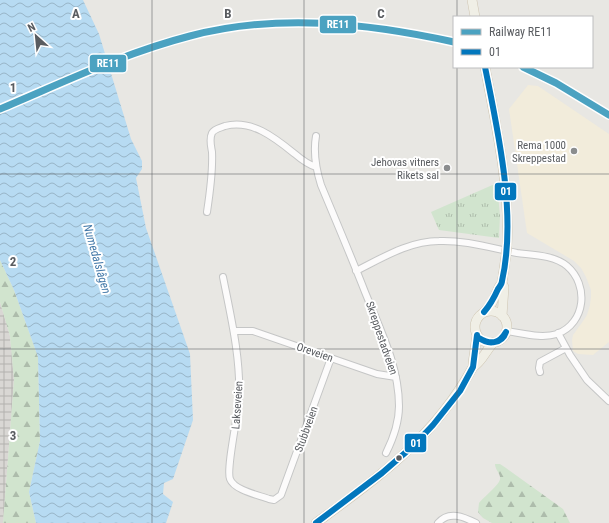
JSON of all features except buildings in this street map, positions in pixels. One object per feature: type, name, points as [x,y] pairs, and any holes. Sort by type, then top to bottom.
[{"type":"main road","points":[[472,0],[475,16]]},
{"type":"main road","points":[[486,70],[505,180],[508,218],[502,284],[504,287],[502,316]]},
{"type":"main road","points":[[494,342],[484,342],[477,335],[475,322],[492,302],[502,284]]},
{"type":"main road","points":[[473,367],[477,365],[494,342],[502,338],[506,331],[506,323],[502,316],[495,311],[484,312]]},
{"type":"main road","points":[[316,523],[382,473],[413,446],[448,408],[460,391],[473,367],[477,335]]},
{"type":"street","points":[[207,212],[212,167],[211,138],[212,132],[216,129],[234,124],[248,125],[260,130],[308,164],[316,167]]},
{"type":"street","name":"Skreppestadveien","points":[[316,136],[314,148],[316,167],[321,185],[388,348],[396,377],[398,392],[398,420],[386,453]]},
{"type":"street","points":[[356,271],[399,250],[439,241],[460,242],[557,260],[572,272],[580,285],[582,300],[577,318],[568,327],[558,334],[546,336],[506,331]]},
{"type":"street","name":"Lakseveien","points":[[223,277],[234,331],[239,376],[237,420],[228,474],[232,483],[238,487],[269,499],[274,500],[278,498]]},
{"type":"street","name":"Oreveien","points":[[234,331],[253,331],[377,374],[396,377]]},
{"type":"street","points":[[558,334],[587,380],[609,401]]},
{"type":"street","points":[[540,372],[540,362],[566,348]]},
{"type":"street","name":"Stubbveien","points":[[278,498],[284,490],[331,358]]},
{"type":"street","points":[[438,523],[446,517],[452,516],[464,517],[476,523]]},
{"type":"shaded area","points":[[528,85],[538,86],[609,134],[609,342],[593,355],[578,354],[573,351],[572,340],[573,335],[587,315],[590,305],[591,290],[586,277],[581,268],[574,261],[527,233],[509,109]]},
{"type":"shaded area","points":[[0,302],[10,336],[14,380],[3,523],[0,523]]},
{"type":"green space","points":[[497,183],[500,216],[499,238],[439,230],[431,212]]},
{"type":"green space","points":[[0,260],[14,290],[38,357],[40,441],[29,492],[36,523],[3,523],[14,380],[10,336],[0,302]]},
{"type":"green space","points":[[495,464],[500,464],[563,509],[570,523],[492,523],[483,518],[478,512],[479,503],[500,479],[500,475]]},
{"type":"water","name":"Numedalslågen","points":[[0,0],[83,0],[99,34],[131,139],[142,161],[142,169],[136,178],[146,228],[190,354],[193,420],[173,479],[164,483],[163,494],[173,502],[166,523],[36,523],[29,492],[40,441],[38,357],[14,290],[0,260]]},
{"type":"pier","points":[[107,62],[109,67],[0,112],[0,106]]},
{"type":"rail line","name":"RE11","points":[[0,109],[94,69],[141,51],[190,36],[223,29],[256,25],[322,23],[388,30],[453,42]]},
{"type":"rail line","name":"RE11","points":[[525,68],[556,83],[609,115]]},
{"type":"transit line","name":"01","points":[[484,312],[502,283],[508,229],[504,174],[485,68]]},
{"type":"transit line","name":"01","points":[[479,338],[487,342],[494,342],[501,339],[506,332]]},
{"type":"transit line","name":"01","points":[[479,338],[486,342],[494,342],[501,339],[506,332]]},
{"type":"transit line","name":"01","points":[[316,523],[382,473],[413,446],[433,425],[460,391],[473,367],[477,335]]},
{"type":"place","name":"Rema 1000 Skreppestad","points":[[574,151]]},
{"type":"place","name":"Jehovas vitners Rikets sal","points":[[447,168]]}]
